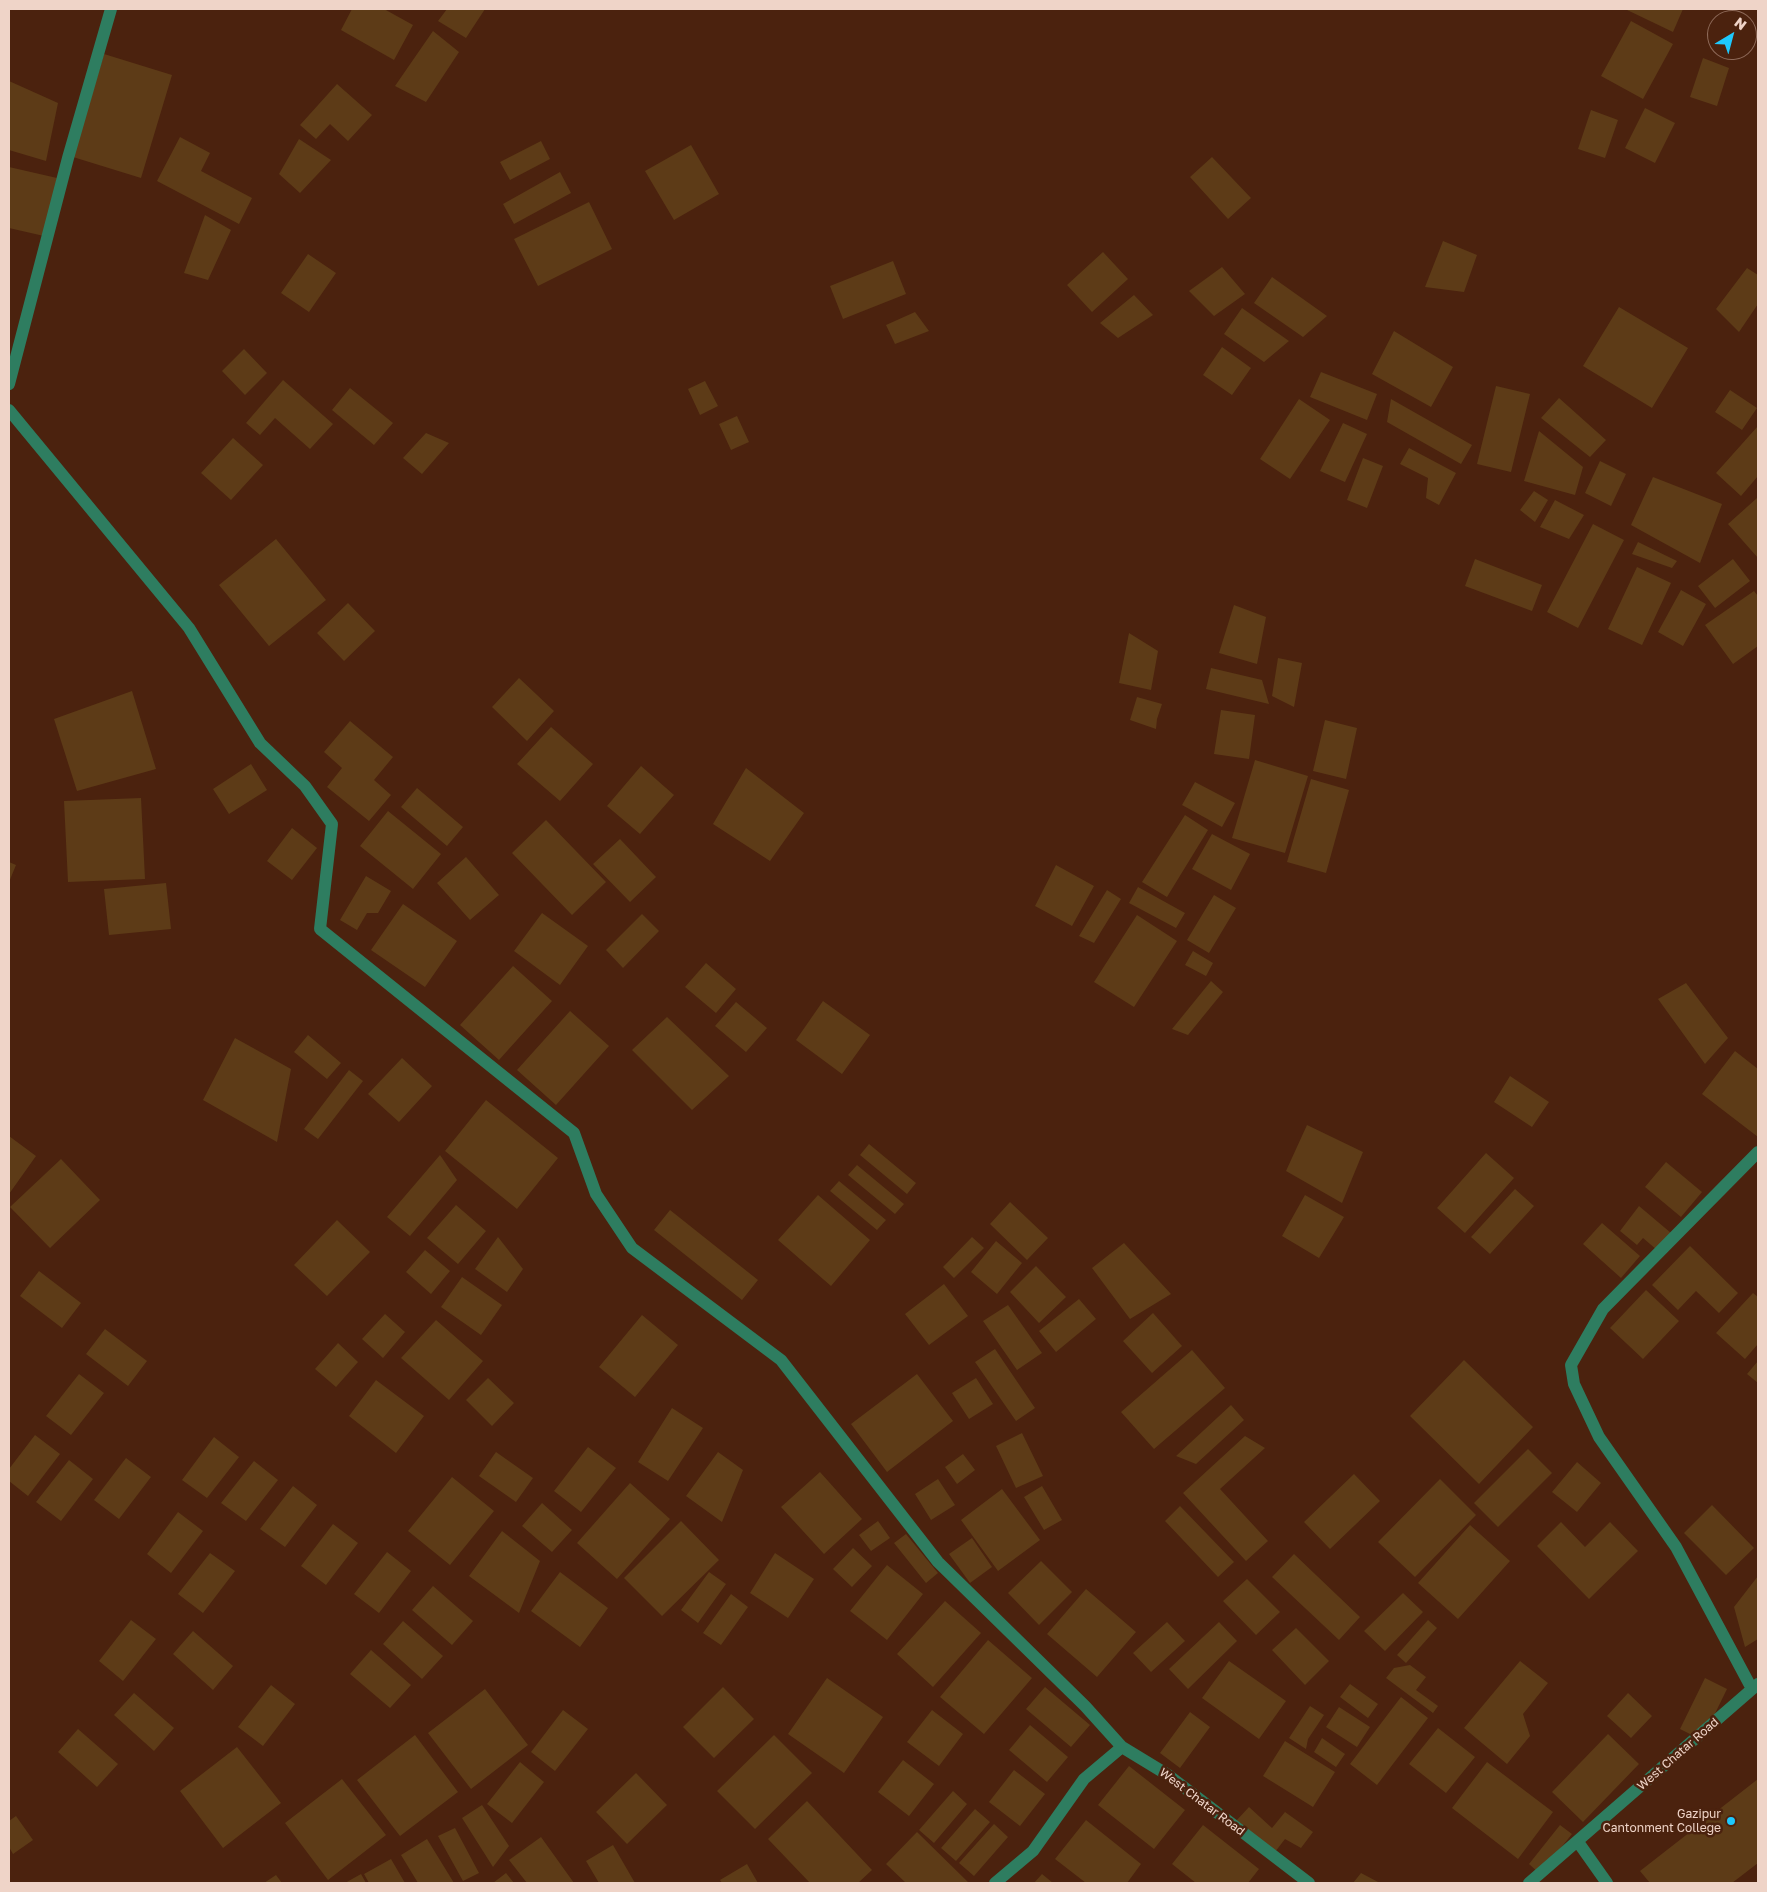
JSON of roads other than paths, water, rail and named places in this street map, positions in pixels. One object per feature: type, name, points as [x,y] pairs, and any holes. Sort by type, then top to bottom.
[{"type":"street","points":[[9,384],[68,158],[111,9]]},
{"type":"street","name":"West Chatar Road","points":[[9,410],[189,628],[260,743],[305,786],[332,824],[320,929],[574,1133],[596,1194],[632,1248],[780,1360],[938,1562],[1085,1706],[1122,1748],[1168,1775],[1309,1883]]},
{"type":"street","points":[[1755,1686],[1676,1547],[1599,1437],[1574,1384],[1571,1365],[1603,1309],[1758,1152]]},
{"type":"street","name":"West Chatar Road","points":[[1529,1883],[1755,1686]]},
{"type":"street","points":[[994,1883],[1033,1851],[1084,1780],[1122,1748]]},
{"type":"street","points":[[1578,1842],[1607,1883]]},
{"type":"place","name":"Gazipur Cantonment College","points":[[1731,1821]]}]
